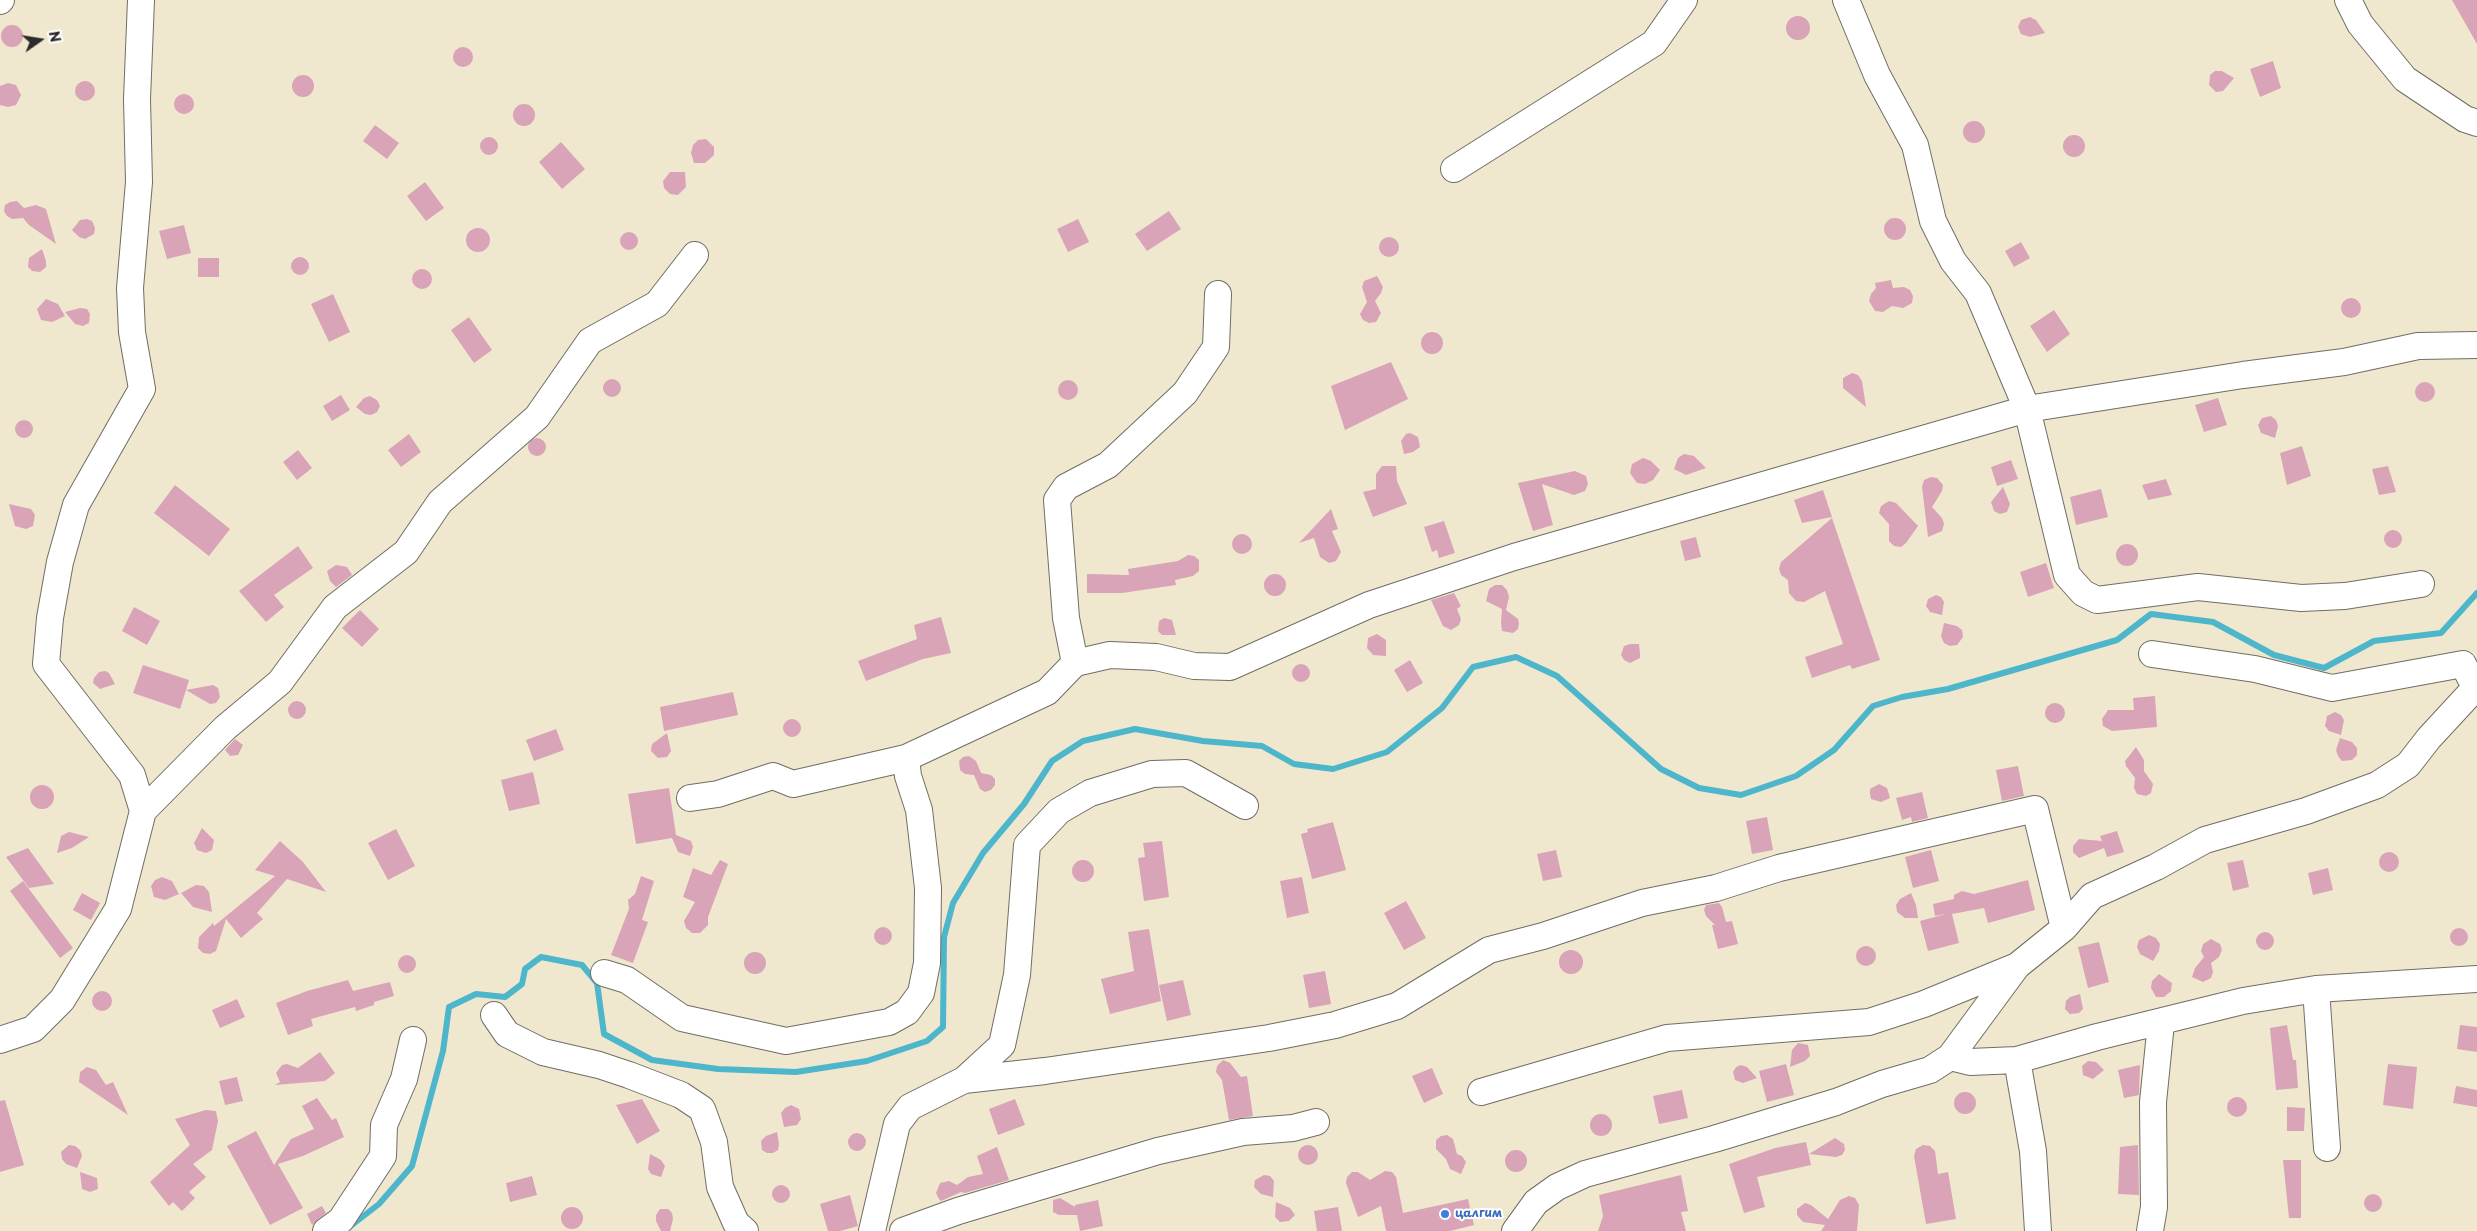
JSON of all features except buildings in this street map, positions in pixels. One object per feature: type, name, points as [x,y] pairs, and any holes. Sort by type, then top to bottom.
[{"type":"street","points":[[141,0],[137,99],[140,182],[130,288],[132,332],[142,389],[76,505],[60,562],[50,618],[46,664],[132,775],[143,811]]},
{"type":"street","points":[[1454,169],[1654,43],[1684,0]]},
{"type":"street","points":[[1846,0],[1877,75],[1915,145],[1933,221],[1953,261],[1978,294],[2027,409],[2067,575],[2083,593],[2096,600],[2198,587],[2301,598],[2345,596],[2421,584]]},
{"type":"street","points":[[2348,0],[2360,24],[2405,79],[2465,119],[2477,123]]},
{"type":"street","points":[[0,1040],[33,1029],[62,1000],[118,909],[143,811],[225,728],[280,682],[335,607],[406,552],[440,502],[537,417],[590,341],[657,304],[695,255]]},
{"type":"street","points":[[1075,663],[1066,618],[1057,500],[1066,487],[1108,466],[1185,393],[1216,346],[1218,294]]},
{"type":"street","points":[[690,798],[718,794],[773,776],[794,784],[906,758],[1047,692],[1075,663],[1110,655],[1156,657],[1194,666],[1230,667],[1369,604],[1514,557],[2027,409],[2243,375],[2344,362],[2418,346],[2477,345]]},
{"type":"street","points":[[1515,1231],[1536,1202],[1557,1187],[1585,1174],[1714,1139],[1836,1102],[1882,1084],[1930,1070],[1950,1057],[2017,966],[2064,928],[2092,896],[2156,866],[2205,840],[2306,812],[2377,785],[2408,765],[2429,738],[2476,686],[2463,664],[2332,688],[2255,669],[2152,654]]},
{"type":"street","points":[[604,973],[627,980],[682,1018],[786,1041],[889,1022],[907,1012],[921,993],[927,963],[928,888],[919,810],[908,776],[906,758]]},
{"type":"street","points":[[872,1231],[897,1124],[910,1107],[964,1080],[1002,1045],[1017,975],[1027,845],[1060,811],[1090,793],[1152,774],[1186,773],[1245,806]]},
{"type":"street","points":[[964,1080],[1045,1071],[1250,1041],[1334,1025],[1397,1006],[1489,950],[1543,936],[1642,903],[1716,888],[1779,868],[2035,809],[2064,928]]},
{"type":"street","points":[[1481,1092],[1667,1038],[1869,1022],[1924,1004],[2017,966]]},
{"type":"street","points":[[1950,1057],[1970,1062],[2018,1060],[2243,1001],[2316,989],[2477,979]]},
{"type":"street","points":[[2316,989],[2324,1079],[2327,1148]]},
{"type":"street","points":[[494,1015],[507,1034],[543,1052],[599,1065],[629,1075],[681,1095],[702,1109],[714,1142],[720,1187],[736,1223],[745,1231]]},
{"type":"street","points":[[2150,1231],[2154,1207],[2153,1102],[2161,1023]]},
{"type":"street","points":[[326,1231],[341,1220],[383,1156],[384,1125],[404,1080],[413,1040]]},
{"type":"street","points":[[2018,1060],[2033,1151],[2038,1231]]},
{"type":"street","points":[[903,1231],[958,1211],[1158,1151],[1244,1132],[1293,1128],[1316,1122]]},
{"type":"waterway","points":[[348,1228],[379,1204],[412,1166],[443,1051],[449,1007],[476,994],[505,997],[522,984],[525,969],[541,957],[582,965],[597,983],[604,1034],[652,1060],[718,1069],[796,1072],[867,1061],[927,1041],[943,1027],[944,937],[953,903],[983,853],[1024,804],[1052,761],[1083,741],[1135,729],[1203,741],[1262,746],[1294,764],[1333,769],[1387,752],[1442,708],[1473,667],[1516,657],[1557,676],[1661,769],[1699,788],[1741,795],[1796,776],[1834,750],[1873,706],[1902,697],[1948,689],[2117,640],[2151,614],[2213,622],[2274,655],[2324,668],[2374,641],[2441,633],[2477,593]]},
{"type":"place","name":"цалгим","points":[[1445,1214]]}]
